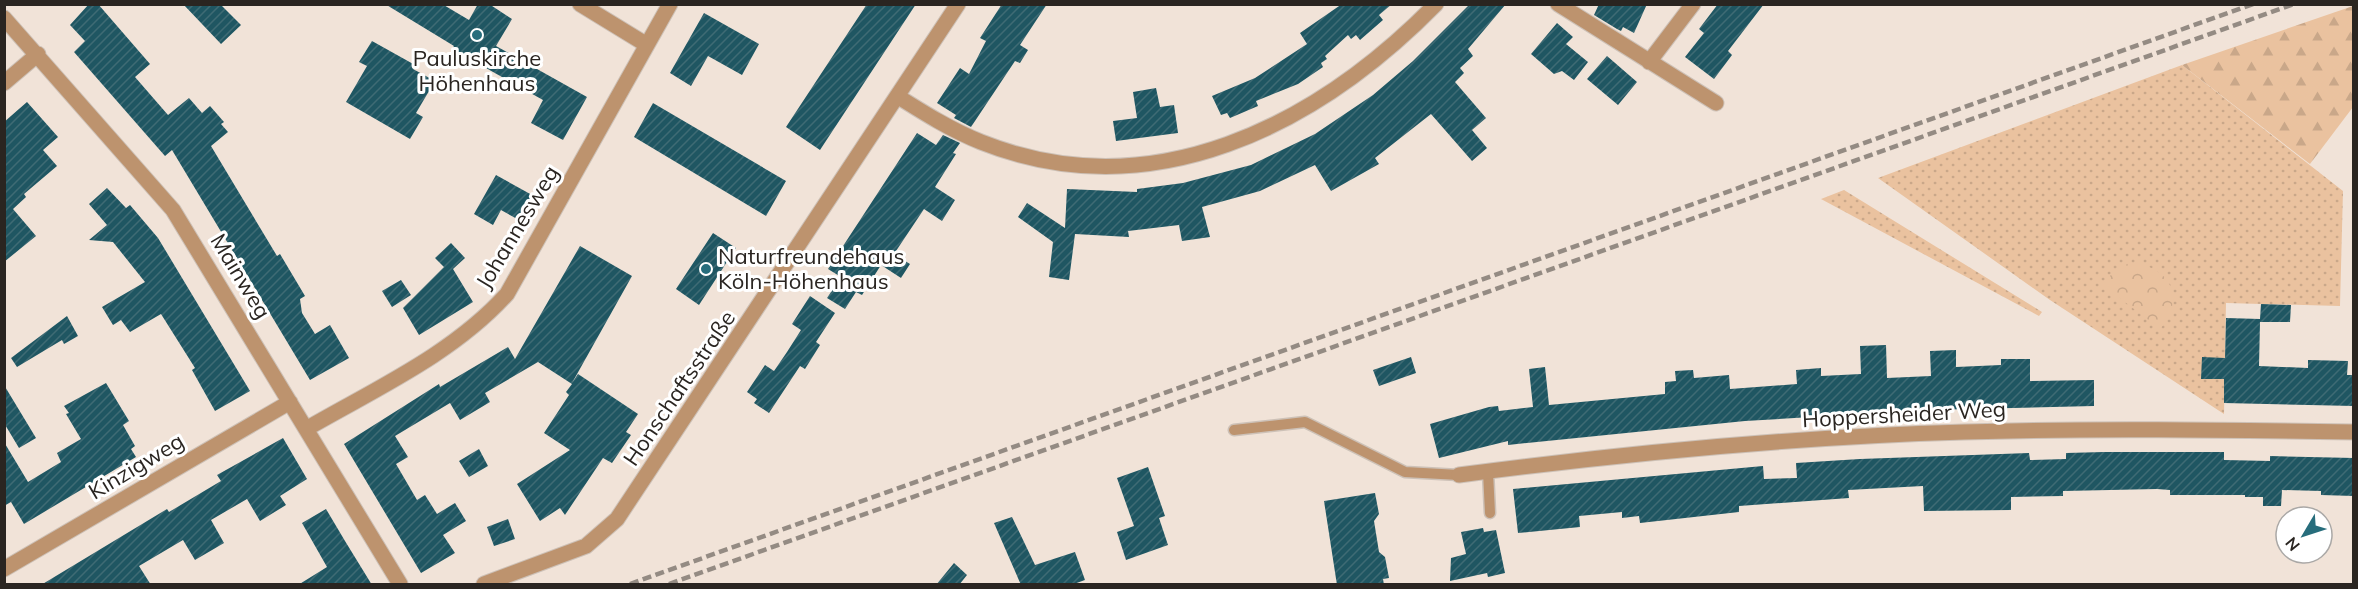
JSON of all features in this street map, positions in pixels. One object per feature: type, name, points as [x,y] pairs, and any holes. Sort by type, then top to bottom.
[{"type":"street","points":[[580,4],[647,45]]},
{"type":"street","name":"Johannesweg","points":[[306,429],[447,346],[487,316],[522,271],[670,4]]},
{"type":"street","name":"Honschaftsstraße","points":[[484,585],[586,546],[617,519],[793,257],[958,4]]},
{"type":"street","points":[[897,96],[951,128],[982,142],[1028,156],[1076,166],[1125,165],[1181,159],[1236,143],[1285,121],[1342,86],[1388,51],[1436,4]]},
{"type":"street","points":[[1558,4],[1716,103]]},
{"type":"street","points":[[1649,62],[1693,4]]},
{"type":"street","name":"Mainweg","points":[[4,18],[173,210],[400,585]]},
{"type":"street","points":[[4,83],[38,54]]},
{"type":"street","name":"Kinzigweg","points":[[4,569],[290,402]]},
{"type":"street","name":"Hoppersheider Weg","points":[[1459,475],[1710,447],[1963,432],[2210,429],[2354,432]]},
{"type":"lane","points":[[1234,430],[1305,422],[1404,472],[1459,475]]},
{"type":"lane","points":[[1488,472],[1490,513]]},
{"type":"green space","points":[[2353,6],[2353,107],[2310,164],[2182,65]]},
{"type":"green space","points":[[2182,65],[2343,191],[2340,306],[2226,303],[2224,414],[2050,300],[1878,178]]},
{"type":"green space","points":[[1844,190],[2042,312],[2039,316],[1821,199]]},
{"type":"green space","points":[[2129,263],[2155,270],[2164,276],[2170,285],[2173,295],[2172,305],[2160,329],[2104,286],[2112,273]]},
{"type":"building","points":[[89,4],[98,4],[150,64],[135,77],[168,115],[189,98],[202,113],[210,106],[224,122],[221,124],[228,132],[211,146],[277,256],[280,254],[305,296],[300,299],[302,313],[315,334],[330,325],[349,358],[310,380],[172,150],[165,156],[74,52],[85,41],[70,25]]},
{"type":"building","points":[[183,4],[220,4],[241,25],[221,44]]},
{"type":"building","points":[[385,4],[442,4],[469,20],[478,4],[489,4],[512,19],[496,46],[587,97],[563,140],[531,123],[543,100],[452,49],[454,46]]},
{"type":"building","points":[[867,4],[916,4],[820,150],[786,127]]},
{"type":"building","points":[[1002,4],[1047,4],[1020,45],[1028,50],[1020,63],[1015,61],[971,127],[954,118],[956,115],[937,103],[960,68],[969,74],[986,41],[980,38]]},
{"type":"building","points":[[1342,4],[1392,4],[1379,15],[1383,20],[1360,40],[1356,35],[1351,39],[1348,35],[1325,56],[1327,59],[1321,63],[1323,67],[1298,84],[1256,101],[1258,106],[1230,118],[1227,113],[1221,115],[1212,96],[1255,78],[1307,44],[1300,33]]},
{"type":"building","points":[[1470,4],[1506,4],[1468,49],[1473,56],[1460,68],[1464,73],[1455,82],[1486,118],[1472,130],[1487,148],[1472,161],[1431,114],[1375,158],[1379,164],[1331,191],[1315,165],[1260,191],[1202,207],[1210,237],[1182,241],[1179,225],[1128,231],[1129,237],[1075,234],[1069,280],[1049,277],[1053,242],[1018,217],[1027,203],[1065,228],[1067,189],[1137,192],[1137,189],[1183,183],[1251,165],[1315,134],[1373,95],[1413,61]]},
{"type":"building","points":[[1599,4],[1647,4],[1634,33],[1623,27],[1621,31],[1594,15]]},
{"type":"building","points":[[1718,4],[1764,4],[1728,51],[1732,55],[1714,79],[1685,57],[1704,33],[1699,29]]},
{"type":"building","points":[[704,13],[759,44],[742,75],[708,56],[691,86],[670,73]]},
{"type":"building","points":[[1557,23],[1573,37],[1566,44],[1588,62],[1574,80],[1562,71],[1554,74],[1531,54]]},
{"type":"building","points":[[372,41],[415,65],[413,69],[435,81],[416,113],[423,117],[410,139],[346,102],[367,66],[359,62]]},
{"type":"building","points":[[1607,56],[1637,82],[1618,105],[1587,79]]},
{"type":"building","points":[[1156,88],[1160,107],[1174,105],[1178,133],[1116,141],[1113,121],[1137,118],[1133,92]]},
{"type":"building","points":[[27,102],[58,137],[43,150],[57,166],[24,194],[26,197],[13,209],[36,236],[4,262],[4,122]]},
{"type":"building","points":[[653,103],[786,181],[766,216],[634,137]]},
{"type":"building","points":[[917,133],[936,145],[943,135],[960,143],[953,153],[956,154],[935,187],[955,200],[942,221],[924,209],[894,254],[910,264],[901,278],[881,265],[862,295],[856,292],[845,309],[827,298],[841,277],[828,269]]},
{"type":"building","points":[[496,175],[532,195],[519,220],[501,210],[493,225],[474,214]]},
{"type":"building","points":[[107,188],[126,208],[130,205],[158,238],[250,391],[215,411],[192,370],[195,368],[161,314],[130,332],[121,320],[113,325],[102,307],[145,282],[113,242],[89,240],[107,225],[89,204]]},
{"type":"building","name":"Naturfreundehaus Köln-Höhenhaus","points":[[713,233],[736,248],[699,305],[676,289]]},
{"type":"building","points":[[451,243],[465,258],[453,269],[473,302],[419,335],[403,308],[444,267],[435,258]]},
{"type":"building","points":[[580,246],[632,276],[572,383],[578,374],[638,414],[626,432],[631,435],[612,463],[603,458],[565,515],[560,508],[540,521],[517,484],[570,450],[544,433],[569,395],[566,392],[572,384],[538,362],[485,393],[490,402],[460,420],[450,403],[395,436],[408,457],[396,464],[417,500],[425,495],[437,514],[455,503],[466,521],[443,535],[455,553],[421,573],[344,444],[439,384],[440,387],[508,347],[515,359]]},
{"type":"building","points":[[401,280],[411,295],[392,307],[382,291]]},
{"type":"building","points":[[810,296],[835,313],[816,342],[820,345],[805,369],[800,366],[769,413],[754,403],[757,399],[747,392],[765,365],[774,371],[787,352],[801,330],[792,324]]},
{"type":"building","points":[[2261,304],[2291,305],[2290,322],[2260,322],[2259,366],[2308,368],[2308,360],[2348,361],[2347,375],[2354,375],[2354,406],[2224,403],[2224,379],[2201,379],[2202,357],[2225,358],[2226,318],[2260,319]]},
{"type":"building","points":[[67,316],[78,336],[64,344],[62,340],[17,367],[11,358]]},
{"type":"building","points":[[1886,345],[1887,378],[1931,376],[1930,351],[1956,350],[1956,367],[2001,365],[2001,359],[2030,359],[2030,381],[2094,380],[2094,406],[1927,410],[1745,421],[1508,445],[1508,441],[1439,458],[1430,424],[1489,407],[1498,406],[1499,411],[1533,407],[1529,369],[1545,367],[1549,405],[1665,394],[1665,382],[1676,381],[1675,371],[1693,370],[1694,378],[1729,375],[1730,389],[1797,384],[1796,370],[1821,368],[1821,376],[1861,374],[1860,346]]},
{"type":"building","points":[[1411,357],[1416,373],[1379,386],[1373,370]]},
{"type":"building","points":[[106,383],[129,421],[123,425],[135,446],[131,449],[136,457],[24,524],[11,502],[4,506],[4,442],[28,482],[61,462],[57,453],[81,439],[66,414],[69,413],[64,406]]},
{"type":"building","points":[[4,385],[36,438],[19,448],[4,423]]},
{"type":"building","points":[[283,438],[307,479],[280,496],[286,505],[260,521],[247,499],[211,520],[224,543],[195,560],[183,540],[139,566],[151,585],[41,585],[167,509],[169,512],[221,481],[217,475]]},
{"type":"building","points":[[479,449],[488,466],[469,477],[459,461]]},
{"type":"building","points":[[2224,452],[2224,460],[2270,461],[2270,456],[2354,458],[2354,496],[2321,495],[2321,491],[2282,490],[2281,505],[2263,506],[2263,497],[2245,497],[2245,495],[2170,495],[2170,490],[2157,489],[2063,491],[2063,496],[2011,497],[2011,510],[1924,511],[1923,486],[1848,490],[1849,498],[1739,506],[1739,512],[1640,523],[1639,516],[1622,518],[1622,512],[1579,516],[1580,527],[1518,533],[1513,489],[1763,466],[1764,479],[1797,478],[1796,463],[2029,453],[2030,460],[2066,459],[2066,453]]},
{"type":"building","points":[[1148,467],[1165,516],[1159,518],[1168,545],[1126,560],[1117,532],[1134,526],[1117,478]]},
{"type":"building","points":[[1375,493],[1379,514],[1374,521],[1379,552],[1385,557],[1389,578],[1383,579],[1384,585],[1337,585],[1324,501]]},
{"type":"building","points":[[326,509],[372,585],[298,585],[327,567],[302,523]]},
{"type":"building","points":[[1012,517],[1035,565],[1075,552],[1085,580],[1071,585],[1021,585],[994,523]]},
{"type":"building","points":[[508,519],[515,539],[494,546],[487,527]]},
{"type":"building","points":[[1483,528],[1484,532],[1496,530],[1505,573],[1488,577],[1487,573],[1450,581],[1451,558],[1466,554],[1461,532]]},
{"type":"building","points":[[954,563],[967,575],[959,585],[936,585]]},
{"type":"railway","points":[[630,584],[2253,4]]},
{"type":"railway","points":[[669,584],[2294,4]]},
{"type":"place","name":"Pauluskirche Höhenhaus","points":[[477,35]]},
{"type":"place","name":"Naturfreundehaus Köln-Höhenhaus","points":[[706,269]]}]
